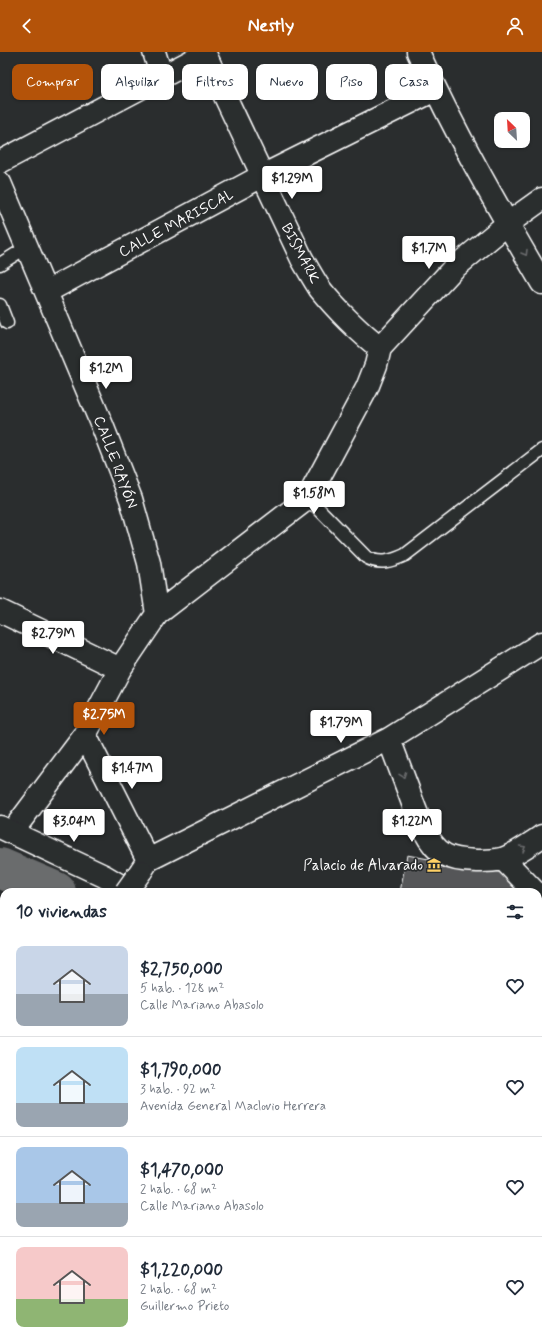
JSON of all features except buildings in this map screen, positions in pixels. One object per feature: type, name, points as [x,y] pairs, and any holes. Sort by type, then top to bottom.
[{"type":"street","points":[[154,52],[158,64]]},
{"type":"street","points":[[418,52],[423,64]]},
{"type":"street","points":[[174,71],[208,53]]},
{"type":"street","name":"BISMARK","points":[[208,53],[262,176],[302,259],[320,289],[370,341],[380,348]]},
{"type":"street","points":[[0,162],[118,100]]},
{"type":"street","name":"CALLE MARISCAL","points":[[46,292],[262,176],[415,100]]},
{"type":"street","points":[[440,100],[508,224],[542,282]]},
{"type":"street","name":"CALLE RAYÓN","points":[[0,183],[102,425],[131,499],[149,563],[157,614]]},
{"type":"street","points":[[124,888],[104,876],[6,830],[86,735],[120,669],[157,614],[308,498],[367,388],[375,370],[380,348],[453,269],[508,224],[542,199]]},
{"type":"street","points":[[0,612],[120,669]]},
{"type":"street","points":[[129,888],[145,865],[389,739],[542,643]]},
{"type":"street","points":[[86,735],[145,865]]},
{"type":"street","points":[[389,739],[419,818],[436,848],[446,856],[458,860],[470,861],[503,859],[542,836]]},
{"type":"street","points":[[503,859],[531,888]]},
{"type":"lane","points":[[0,264],[27,247]]},
{"type":"lane","points":[[0,305],[8,323]]},
{"type":"lane","points":[[308,498],[366,557],[374,562],[395,560],[405,555],[542,450]]},
{"type":"waterway","points":[[0,868],[47,888]]},
{"type":"place","name":"Palacio de Alvarado","points":[[434,865]]}]
